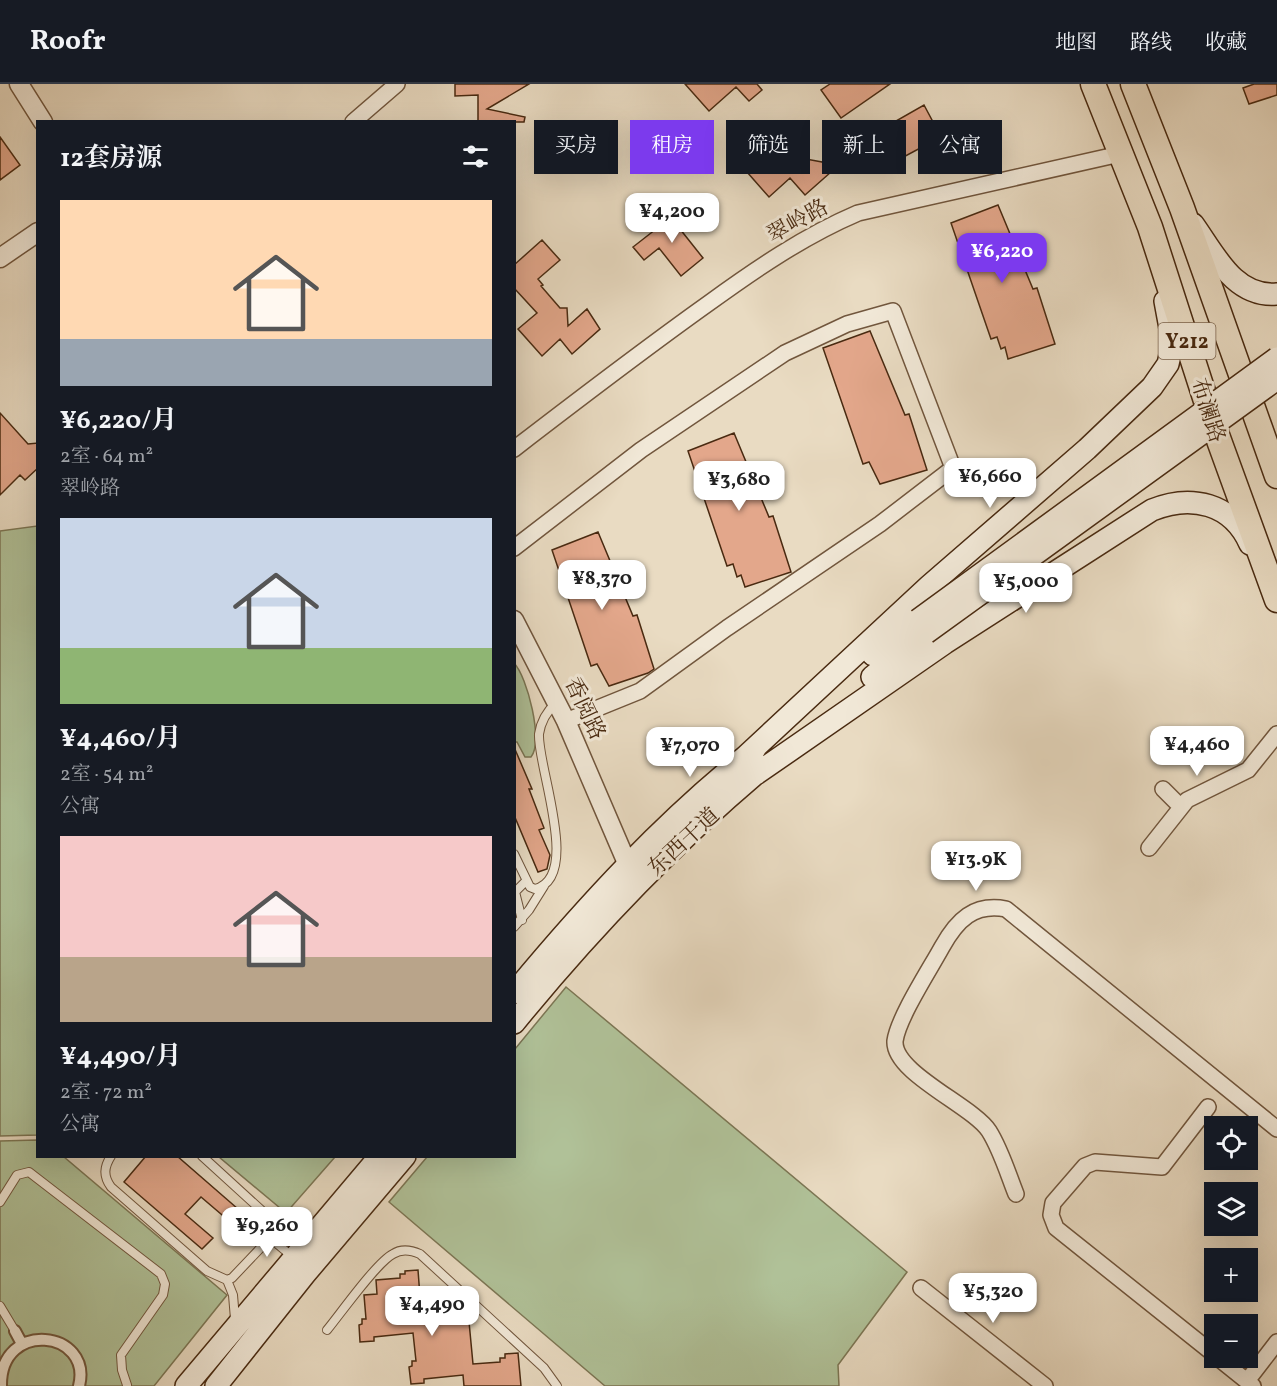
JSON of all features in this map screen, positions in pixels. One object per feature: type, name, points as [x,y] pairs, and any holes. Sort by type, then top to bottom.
[{"type":"main road","name":"布澜路","points":[[1093,84],[1150,227],[1217,435],[1277,600]]},
{"type":"main road","name":"布澜路","points":[[1133,84],[1182,208],[1277,476]]},
{"type":"main road","points":[[1182,208],[1230,276],[1250,290],[1277,294]]},
{"type":"main road","points":[[750,766],[929,586],[1087,449],[1152,387],[1168,364],[1170,328],[1150,227]]},
{"type":"main road","points":[[922,626],[1277,358]]},
{"type":"main road","points":[[922,626],[1277,379]]},
{"type":"main road","points":[[750,766],[1102,541],[1167,504],[1200,502],[1216,507],[1235,519],[1247,538],[1277,605]]},
{"type":"main road","name":"东西干道","points":[[516,991],[564,932],[691,803],[750,766],[922,626]]},
{"type":"main road","name":"东西干道","points":[[516,1021],[638,885],[692,831],[750,766]]},
{"type":"main road","points":[[186,1386],[378,1158]]},
{"type":"main road","points":[[216,1386],[305,1274],[403,1158]]},
{"type":"street","points":[[19,84],[42,120]]},
{"type":"street","points":[[355,120],[397,84]]},
{"type":"street","name":"翠岭路","points":[[516,447],[651,344],[775,258],[829,225],[869,210],[1120,154]]},
{"type":"street","points":[[0,258],[36,233]]},
{"type":"street","points":[[516,546],[641,450],[785,353],[847,324],[893,310],[953,468],[880,524],[640,691],[566,721]]},
{"type":"street","name":"香阅路","points":[[516,624],[566,721],[638,885]]},
{"type":"street","points":[[1149,848],[1187,800],[1248,770],[1277,734]]},
{"type":"street","points":[[1163,789],[1181,807]]},
{"type":"street","points":[[1016,1194],[988,1130],[903,1061],[895,1042],[901,1024],[951,930],[978,909],[991,906],[1006,909],[1277,1129]]},
{"type":"street","points":[[1204,1346],[1056,1228],[1051,1215],[1053,1203],[1085,1166],[1095,1162],[1161,1167],[1208,1107]]},
{"type":"street","points":[[921,1288],[1045,1386]]},
{"type":"street","points":[[15,1331],[22,1344]]},
{"type":"street","points":[[1,1386],[1,1372],[5,1360],[22,1344],[38,1339],[51,1340],[63,1346],[73,1355],[79,1368],[79,1386]]},
{"type":"street","points":[[1231,1368],[1250,1383],[1277,1342]]},
{"type":"lane","points":[[516,925],[522,920],[551,876],[557,855],[539,738],[545,715],[557,702]]},
{"type":"lane","points":[[516,858],[526,881],[535,889],[545,884]]},
{"type":"lane","points":[[516,891],[526,881]]},
{"type":"lane","points":[[516,896],[522,920]]},
{"type":"lane","points":[[110,1158],[105,1169],[105,1177],[111,1187],[207,1271],[226,1280],[236,1306],[232,1330]]},
{"type":"lane","points":[[204,1158],[271,1219],[274,1226],[270,1238],[232,1278],[226,1280]]},
{"type":"lane","points":[[0,1202],[17,1175],[29,1172],[161,1274],[165,1284],[163,1294],[121,1355],[122,1370],[127,1385]]},
{"type":"lane","points":[[270,1238],[293,1257]]},
{"type":"lane","points":[[327,1330],[386,1260],[393,1254],[411,1251],[420,1254],[544,1368],[557,1386]]},
{"type":"lane","points":[[0,1306],[15,1331]]},
{"type":"green space","points":[[36,526],[36,1135],[0,1136],[0,531]]},
{"type":"green space","points":[[516,666],[529,694],[535,724],[535,749],[531,757],[525,757],[517,742]]},
{"type":"green space","points":[[566,987],[907,1272],[838,1365],[839,1386],[605,1386],[389,1202],[426,1158],[516,1158],[516,1048]]},
{"type":"green space","points":[[36,1140],[36,1158],[65,1158],[227,1295],[154,1386],[0,1386],[0,1141]]},
{"type":"green space","points":[[220,1158],[334,1158],[286,1213]]},
{"type":"building","points":[[455,84],[529,84],[487,109],[525,117],[524,122],[478,120],[478,95],[455,96]]},
{"type":"building","points":[[685,84],[757,84],[762,90],[749,101],[736,87],[709,111]]},
{"type":"building","points":[[830,84],[890,84],[841,118],[821,90]]},
{"type":"building","points":[[1254,84],[1277,84],[1277,95],[1249,104],[1243,88]]},
{"type":"building","points":[[924,105],[932,120],[918,120],[918,149],[906,156],[906,120],[898,120]]},
{"type":"building","points":[[0,137],[20,165],[0,180]]},
{"type":"building","points":[[810,160],[822,162],[822,174],[829,174],[805,195],[790,178],[769,197],[749,174],[810,174]]},
{"type":"building","points":[[998,205],[1033,289],[1037,288],[1055,344],[1008,359],[1005,347],[1001,349],[997,337],[991,339],[951,223]]},
{"type":"building","points":[[683,208],[692,219],[680,229],[703,258],[681,276],[659,248],[644,260],[633,247]]},
{"type":"building","points":[[542,240],[560,260],[538,279],[543,285],[541,286],[560,308],[567,308],[568,326],[587,309],[600,329],[572,354],[560,339],[542,356],[518,329],[537,313],[516,290],[516,263]]},
{"type":"building","points":[[870,331],[905,415],[909,414],[927,470],[880,484],[869,462],[863,464],[823,348]]},
{"type":"building","points":[[0,413],[28,444],[36,443],[36,470],[25,480],[20,475],[0,495]]},
{"type":"building","points":[[734,433],[769,517],[773,516],[791,572],[745,587],[741,575],[737,577],[733,564],[727,566],[688,451]]},
{"type":"building","points":[[598,532],[633,616],[637,615],[654,669],[609,686],[597,664],[591,666],[552,550]]},
{"type":"building","points":[[516,752],[532,789],[529,789],[544,828],[539,830],[550,855],[547,869],[538,872],[516,820]]},
{"type":"building","points":[[144,1158],[179,1158],[238,1209],[228,1220],[201,1197],[185,1214],[213,1238],[202,1249],[124,1182]]},
{"type":"building","points":[[418,1270],[422,1323],[450,1320],[450,1316],[455,1316],[455,1313],[468,1311],[473,1364],[500,1362],[500,1358],[505,1358],[505,1354],[518,1353],[521,1386],[464,1386],[463,1375],[424,1379],[424,1383],[411,1384],[409,1367],[412,1366],[412,1361],[416,1361],[413,1333],[374,1337],[374,1341],[360,1342],[359,1325],[362,1324],[362,1319],[366,1319],[364,1295],[377,1294],[376,1280],[400,1278],[400,1274],[405,1274],[405,1271]]}]
